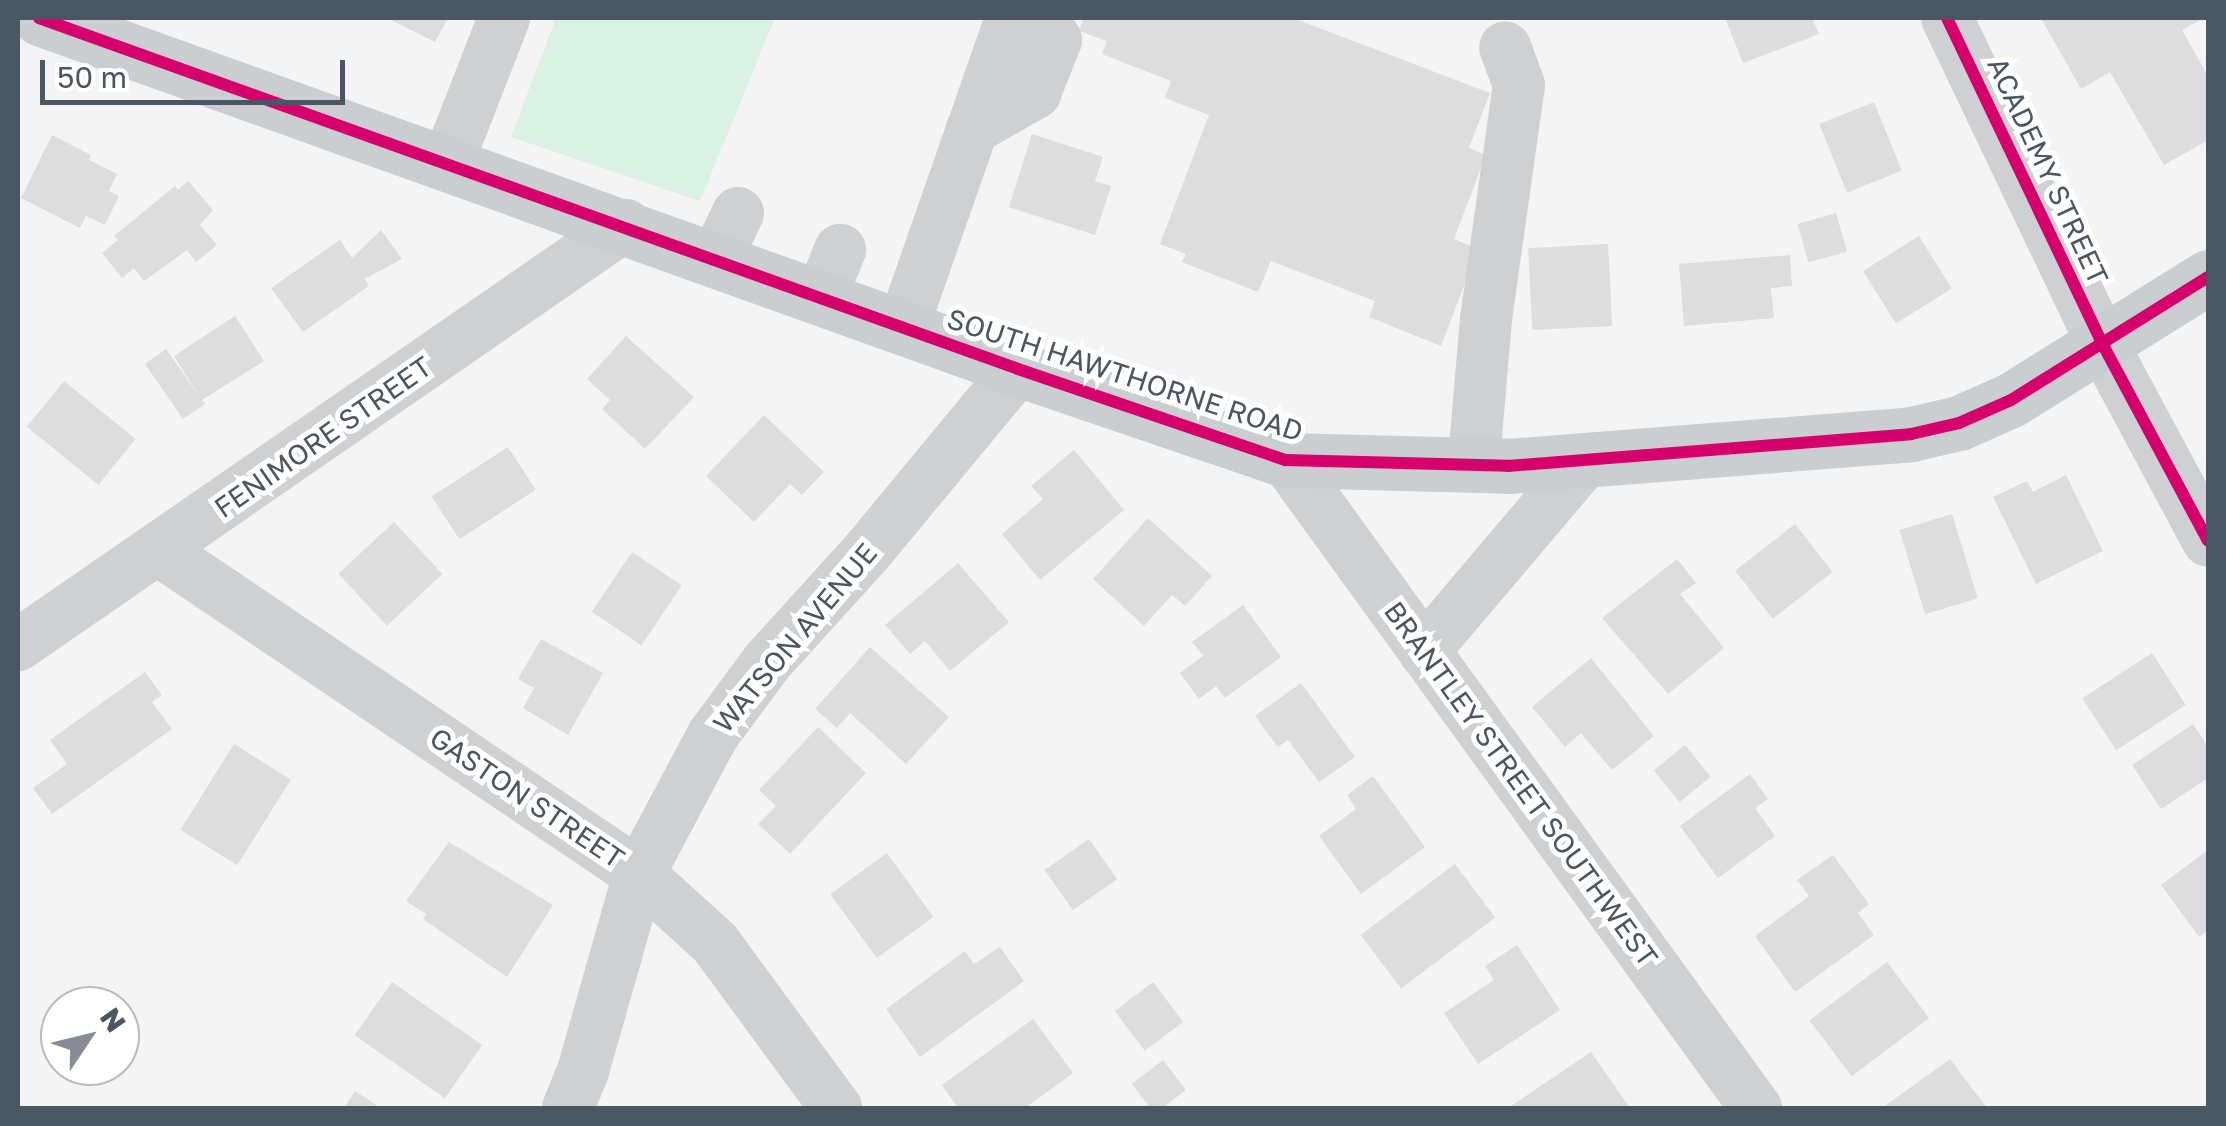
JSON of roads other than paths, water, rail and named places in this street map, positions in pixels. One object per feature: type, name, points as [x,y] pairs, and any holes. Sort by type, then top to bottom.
[{"type":"main road","name":"SOUTH HAWTHORNE ROAD","points":[[39,18],[626,225],[727,236],[831,273],[902,326],[1286,460],[1479,465],[1910,434],[1959,424],[1994,408],[2103,345],[2208,277]]},
{"type":"street","points":[[448,162],[504,18]]},
{"type":"street","points":[[902,326],[1012,18]]},
{"type":"street","points":[[972,129],[1035,93],[1056,40],[1041,18]]},
{"type":"street","name":"ACADEMY STREET","points":[[1947,18],[2103,345],[2208,541]]},
{"type":"street","points":[[1479,465],[1476,436],[1486,318],[1519,85],[1505,47]]},
{"type":"street","name":"FENIMORE STREET","points":[[18,645],[160,551],[626,225]]},
{"type":"street","name":"WATSON AVENUE","points":[[568,1108],[583,1072],[639,874],[712,734],[758,674],[1018,369]]},
{"type":"street","name":"BRANTLEY STREET SOUTHWEST","points":[[1286,460],[1756,1108]]},
{"type":"street","points":[[1424,651],[1586,460]]},
{"type":"street","name":"GASTON STREET","points":[[160,551],[639,874],[715,944],[836,1108]]}]
